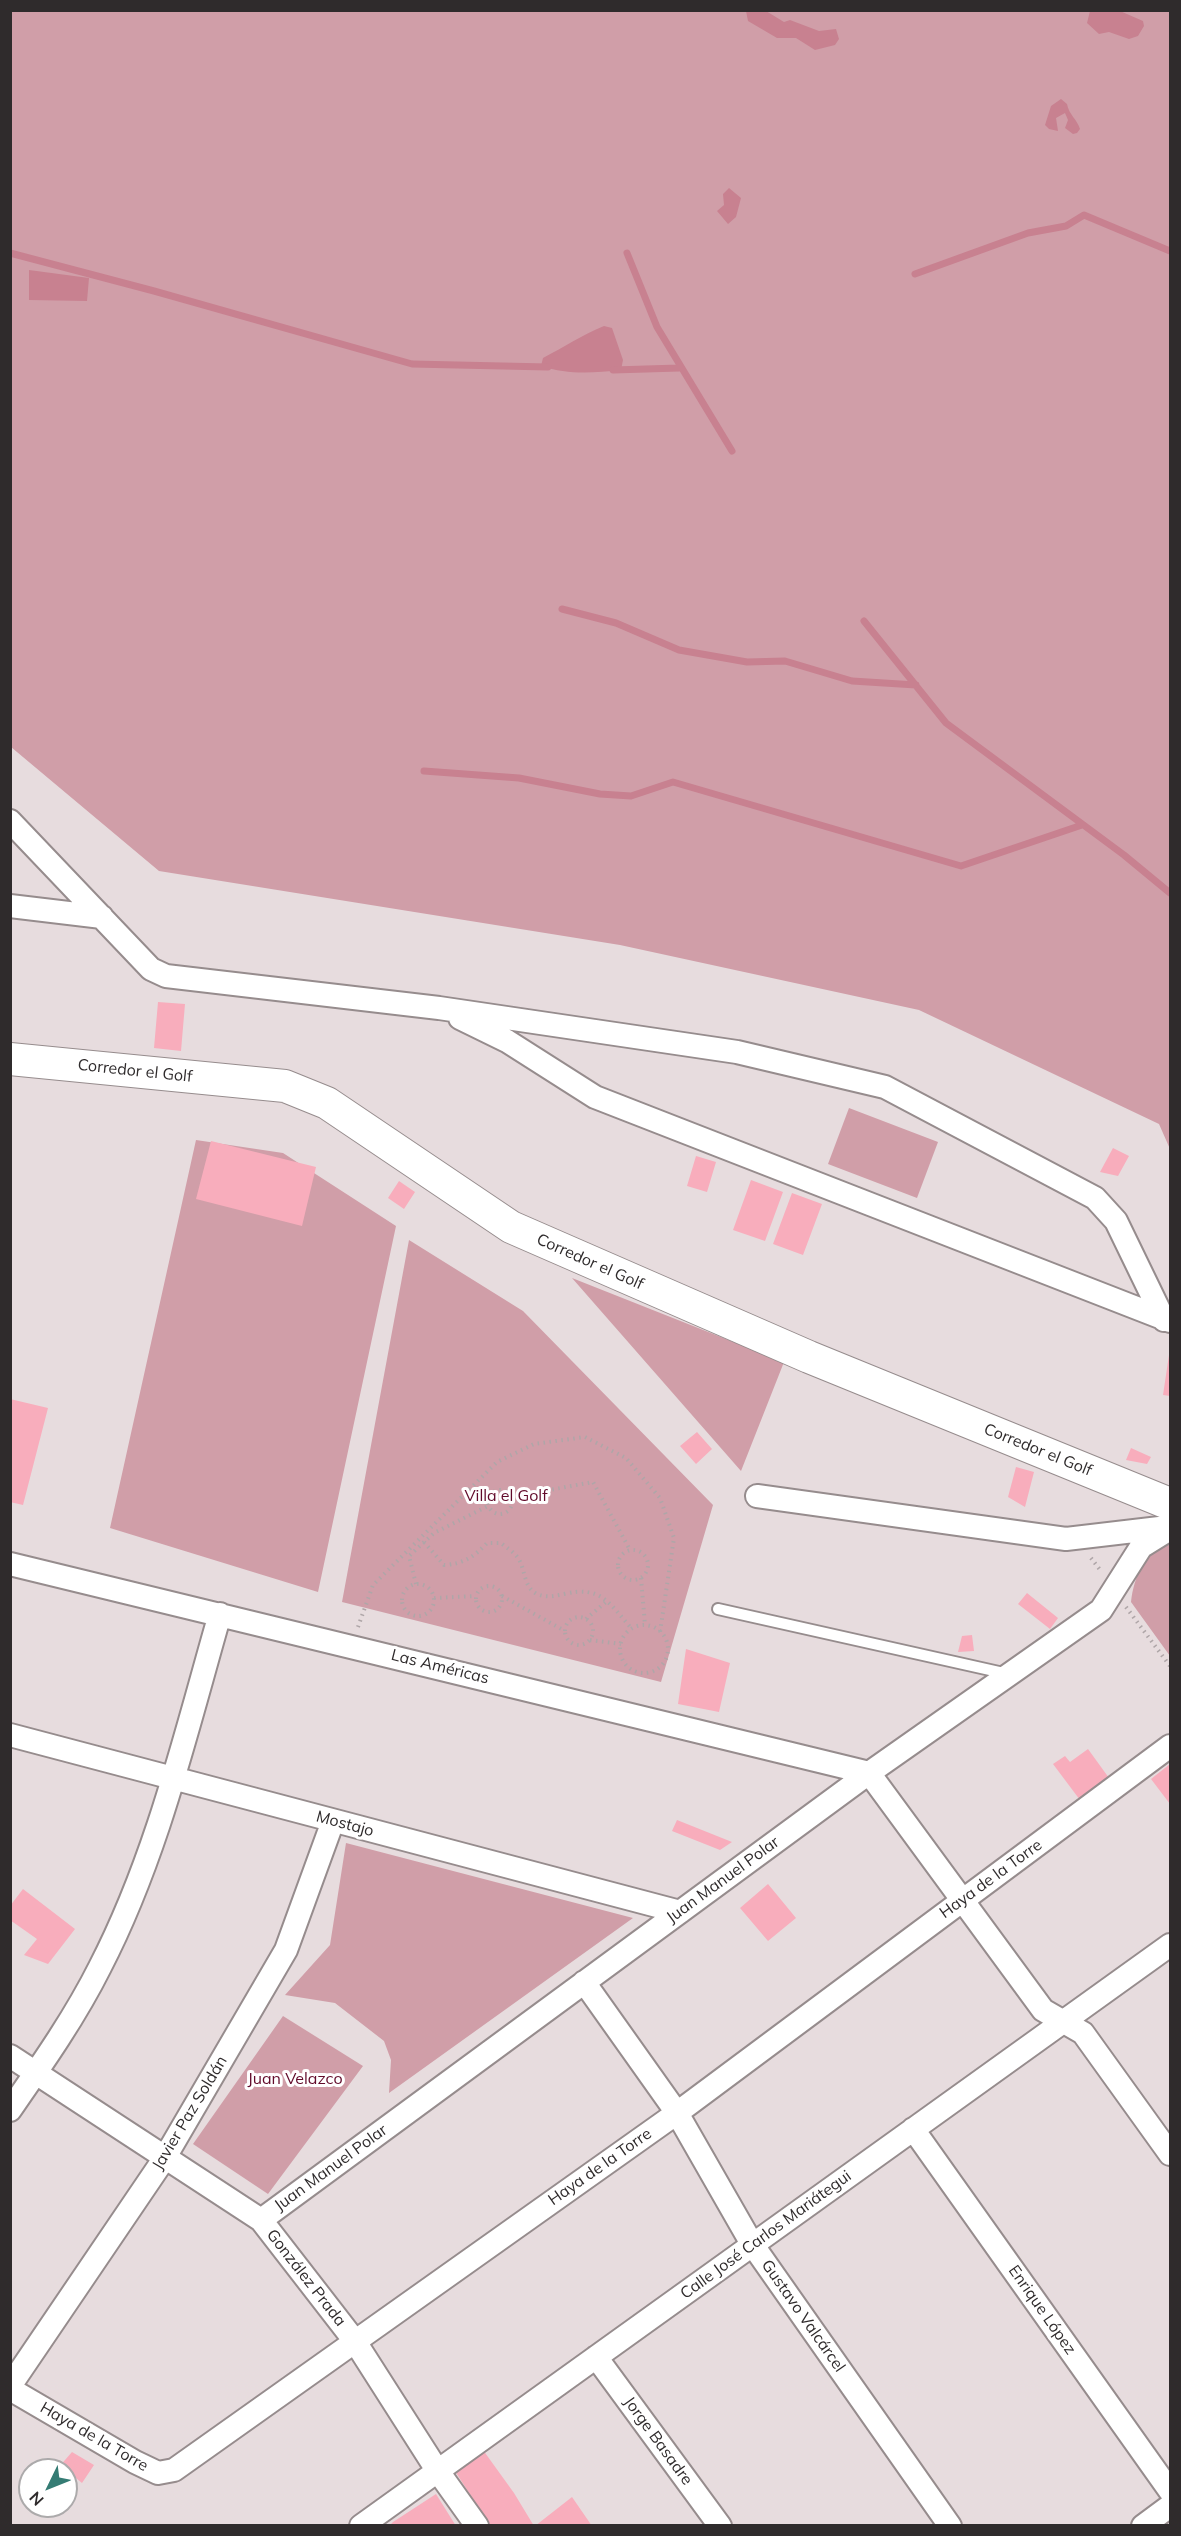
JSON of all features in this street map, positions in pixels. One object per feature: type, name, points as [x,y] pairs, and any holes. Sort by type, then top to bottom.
[{"type":"street","points":[[10,821],[151,969],[166,976],[440,1008],[737,1052],[885,1087],[1095,1198],[1116,1221],[1167,1320]]},
{"type":"street","points":[[10,906],[102,917]]},
{"type":"street","points":[[440,1008],[507,1041],[596,1097],[1167,1320]]},
{"type":"street","name":"Corredor el Golf","points":[[10,1059],[285,1086],[327,1103],[511,1227],[809,1357],[1170,1504]]},
{"type":"street","points":[[757,1496],[1066,1539],[1170,1528]]},
{"type":"street","name":"Juan Manuel Polar","points":[[261,2220],[869,1773],[1101,1610],[1141,1547],[1170,1528]]},
{"type":"street","name":"Las Américas","points":[[10,1564],[869,1773]]},
{"type":"street","points":[[10,2110],[36,2073],[100,1967],[141,1872],[172,1778],[220,1614]]},
{"type":"street","name":"Mostajo","points":[[10,1735],[680,1912]]},
{"type":"street","name":"Haya de la Torre","points":[[10,2388],[135,2462],[158,2473],[174,2470],[354,2340],[677,2113],[1170,1746]]},
{"type":"street","points":[[869,1773],[964,1899],[1043,2010],[1083,2033],[1170,2154]]},
{"type":"street","name":"Javier Paz Soldán","points":[[10,2388],[164,2159],[286,1950],[333,1821]]},
{"type":"street","name":"Calle José Carlos Mariátegui","points":[[361,2526],[1170,1945]]},
{"type":"street","name":"Gustavo Valcárcel","points":[[584,1982],[677,2113],[752,2244],[950,2526]]},
{"type":"street","name":"González Prada","points":[[10,2056],[164,2159],[261,2220],[354,2340],[437,2470],[477,2526]]},
{"type":"street","name":"Enrique López","points":[[913,2129],[1170,2491]]},
{"type":"street","name":"Jorge Basadre","points":[[596,2357],[720,2526]]},
{"type":"street","points":[[1143,2526],[1170,2506]]},
{"type":"lane","points":[[718,1609],[1009,1674]]},
{"type":"path","points":[[352,1646],[373,1585],[497,1462],[534,1444],[585,1437],[626,1458],[660,1498],[674,1538],[660,1632]]},
{"type":"path","points":[[511,1497],[510,1508],[504,1513],[496,1514],[488,1506],[488,1497],[493,1491],[501,1489],[511,1497],[593,1482],[630,1551]]},
{"type":"path","points":[[416,1584],[410,1556],[434,1533],[488,1506]]},
{"type":"path","points":[[424,1542],[444,1565],[458,1564],[476,1555],[487,1543],[501,1543],[519,1560],[526,1583],[536,1593],[550,1597],[579,1590],[594,1591],[607,1601],[632,1629]]},
{"type":"path","points":[[641,1578],[628,1579],[619,1570],[622,1556],[630,1551],[640,1552],[647,1560],[647,1570],[641,1578],[645,1625]]},
{"type":"path","points":[[416,1584],[426,1585],[434,1598],[432,1608],[423,1615],[408,1612],[402,1598],[406,1589],[416,1584]]},
{"type":"path","points":[[502,1596],[500,1605],[490,1612],[479,1608],[476,1596],[480,1588],[489,1585],[497,1588],[502,1596],[565,1632]]},
{"type":"path","points":[[434,1598],[476,1596]]},
{"type":"path","points":[[607,1601],[586,1619],[574,1618],[568,1623],[565,1632],[568,1640],[577,1645],[590,1640],[621,1644]]},
{"type":"path","points":[[586,1619],[593,1629],[590,1640]]},
{"type":"path","points":[[645,1625],[660,1632],[668,1646],[668,1654],[659,1668],[652,1672],[635,1671],[623,1660],[621,1644],[632,1629],[645,1625]]},
{"type":"green space","points":[[10,11],[1170,11],[1170,1149],[1159,1124],[919,1010],[620,945],[159,871],[11,747]]},
{"type":"green space","points":[[849,1108],[938,1142],[917,1198],[828,1164]]},
{"type":"green space","points":[[196,1140],[283,1153],[396,1226],[318,1592],[110,1528]]},
{"type":"green space","name":"Villa el Golf","points":[[409,1240],[523,1311],[713,1505],[661,1682],[342,1602]]},
{"type":"green space","points":[[572,1278],[784,1362],[741,1471]]},
{"type":"green space","points":[[1170,1541],[1170,1656],[1131,1602],[1138,1574],[1147,1558]]},
{"type":"green space","points":[[346,1843],[633,1918],[389,2093],[391,2060],[384,2041],[335,2003],[285,1995],[330,1945]]},
{"type":"green space","name":"Juan Velazco","points":[[283,2016],[363,2066],[268,2194],[193,2144]]},
{"type":"shaded area","points":[[746,11],[766,11],[784,22],[790,20],[819,31],[836,29],[839,39],[835,45],[815,50],[796,38],[777,38],[748,21]]},
{"type":"shaded area","points":[[1090,11],[1120,11],[1143,21],[1144,26],[1138,36],[1129,39],[1109,32],[1099,34],[1087,23]]},
{"type":"shaded area","points":[[1061,99],[1067,104],[1079,126],[1077,133],[1073,134],[1065,128],[1068,120],[1065,113],[1056,118],[1058,131],[1049,129],[1045,125],[1051,106]]},
{"type":"shaded area","points":[[729,188],[741,198],[736,217],[728,224],[717,211],[724,205],[723,194]]},
{"type":"shaded area","points":[[29,270],[89,278],[87,301],[29,300]]},
{"type":"shaded area","points":[[604,326],[612,328],[623,360],[621,370],[571,372],[541,366],[543,358]]},
{"type":"building","points":[[158,1002],[185,1004],[181,1051],[154,1048]]},
{"type":"building","points":[[211,1141],[316,1167],[302,1226],[196,1199]]},
{"type":"building","points":[[1113,1148],[1129,1156],[1118,1176],[1100,1172]]},
{"type":"building","points":[[696,1156],[716,1162],[707,1192],[687,1186]]},
{"type":"building","points":[[751,1180],[783,1192],[765,1241],[733,1230]]},
{"type":"building","points":[[399,1181],[415,1192],[404,1209],[388,1198]]},
{"type":"building","points":[[792,1193],[822,1204],[803,1255],[773,1244]]},
{"type":"building","points":[[1170,1355],[1170,1396],[1163,1395]]},
{"type":"building","points":[[10,1399],[48,1408],[23,1505],[10,1502]]},
{"type":"building","points":[[697,1432],[712,1449],[696,1464],[680,1446]]},
{"type":"building","points":[[1131,1448],[1151,1457],[1147,1464],[1126,1460]]},
{"type":"building","points":[[1016,1467],[1034,1472],[1025,1507],[1008,1497]]},
{"type":"building","points":[[1027,1593],[1058,1618],[1050,1629],[1018,1604]]},
{"type":"building","points":[[972,1635],[974,1651],[958,1652],[962,1636]]},
{"type":"building","points":[[686,1649],[730,1663],[719,1712],[678,1704]]},
{"type":"building","points":[[1088,1749],[1109,1778],[1080,1800],[1053,1764],[1065,1756],[1070,1762]]},
{"type":"building","points":[[1170,1764],[1170,1804],[1151,1779]]},
{"type":"building","points":[[677,1820],[732,1842],[720,1850],[672,1831]]},
{"type":"building","points":[[768,1884],[796,1918],[768,1941],[740,1908]]},
{"type":"building","points":[[23,1889],[75,1929],[48,1964],[24,1955],[37,1939],[10,1920],[10,1906]]},
{"type":"building","points":[[483,2450],[534,2526],[490,2526],[455,2471]]},
{"type":"building","points":[[72,2452],[94,2465],[82,2483],[78,2480],[78,2458],[67,2458]]},
{"type":"building","points":[[436,2494],[456,2526],[389,2526],[393,2522]]},
{"type":"building","points":[[572,2497],[592,2526],[535,2526]]},
{"type":"waterway","points":[[915,274],[1028,233],[1066,226],[1084,215],[1170,251]]},
{"type":"waterway","points":[[10,253],[412,364],[548,367]]},
{"type":"waterway","points":[[627,253],[657,327],[732,451]]},
{"type":"waterway","points":[[613,370],[679,368]]},
{"type":"waterway","points":[[562,609],[616,623],[679,650],[747,662],[785,661],[852,681],[916,685]]},
{"type":"waterway","points":[[864,621],[946,723],[1124,855],[1170,893]]},
{"type":"waterway","points":[[424,771],[519,778],[600,794],[631,796],[673,782],[961,866],[1082,825]]}]
